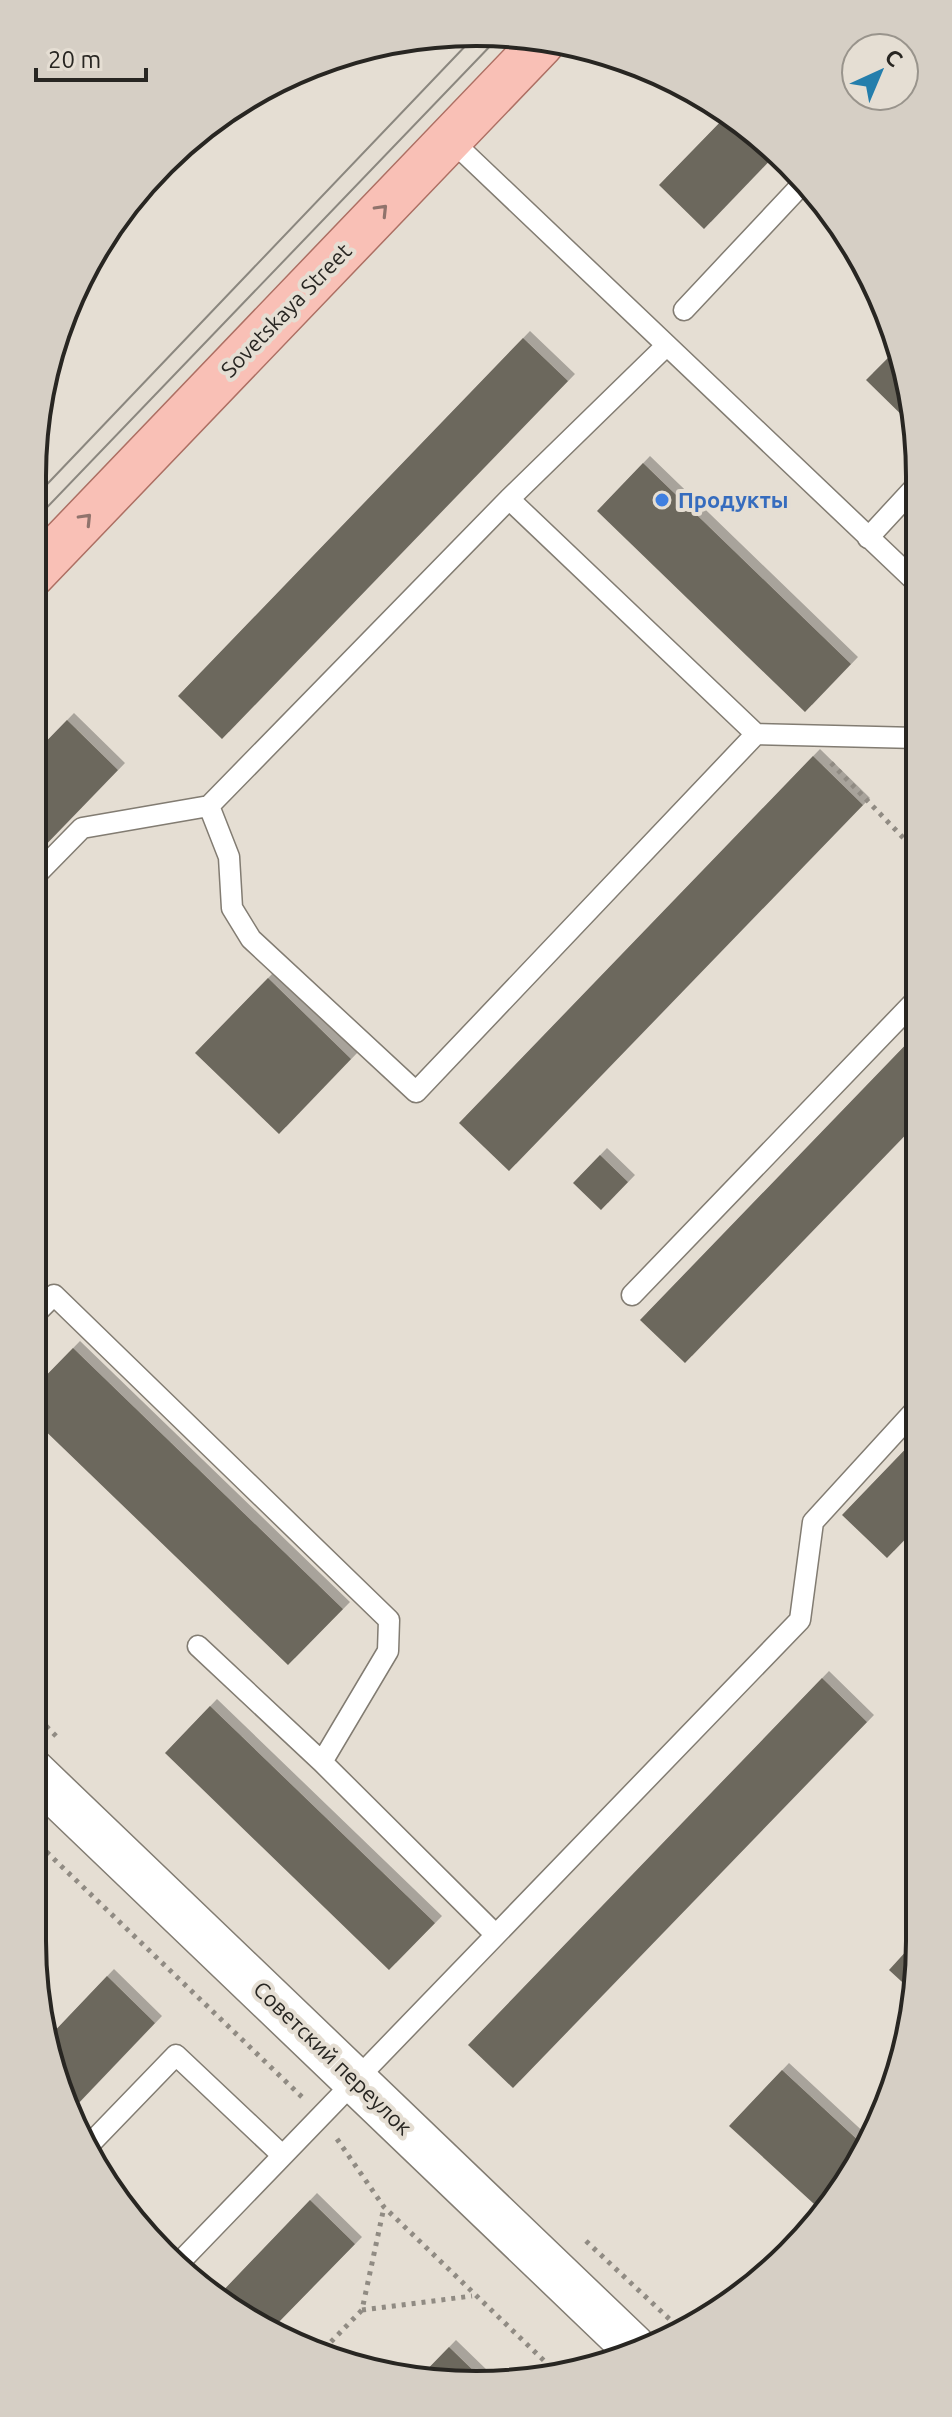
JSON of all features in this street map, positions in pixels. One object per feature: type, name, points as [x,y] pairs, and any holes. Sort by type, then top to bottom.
[{"type":"main road","name":"Sovetskaya Street","points":[[46,560],[535,50]]},
{"type":"street","name":"Советский переулок","points":[[46,1784],[628,2343]]},
{"type":"lane","points":[[450,139],[906,573]]},
{"type":"lane","points":[[684,310],[797,190]]},
{"type":"lane","points":[[46,865],[82,828],[209,806],[509,499],[666,346]]},
{"type":"lane","points":[[868,538],[906,497]]},
{"type":"lane","points":[[509,499],[756,734],[906,738]]},
{"type":"lane","points":[[209,806],[229,857],[232,908],[251,939],[416,1092],[756,734]]},
{"type":"lane","points":[[632,1295],[906,1010]]},
{"type":"lane","points":[[46,1303],[54,1295],[389,1620],[388,1651],[322,1762]]},
{"type":"lane","points":[[185,2257],[800,1620],[813,1522],[906,1420]]},
{"type":"lane","points":[[198,1646],[322,1762],[495,1934]]},
{"type":"lane","points":[[95,2139],[176,2055],[282,2155]]},
{"type":"path","points":[[803,733],[906,841]]},
{"type":"path","points":[[328,2344],[362,2310],[384,2207]]},
{"type":"path","points":[[362,2310],[473,2296]]},
{"type":"building","points":[[720,122],[769,161],[704,229],[659,185]]},
{"type":"building","points":[[523,338],[568,381],[222,739],[178,696]]},
{"type":"building","points":[[889,357],[901,415],[866,380]]},
{"type":"building","points":[[643,463],[851,664],[805,712],[597,511]]},
{"type":"building","points":[[67,720],[118,770],[46,845],[46,742]]},
{"type":"building","points":[[813,756],[863,805],[509,1171],[459,1123]]},
{"type":"building","points":[[268,978],[351,1059],[279,1134],[195,1053]]},
{"type":"building","points":[[906,1044],[906,1134],[685,1363],[640,1320]]},
{"type":"building","points":[[600,1155],[628,1182],[601,1210],[573,1183]]},
{"type":"building","points":[[73,1348],[343,1609],[288,1665],[46,1432],[46,1376]]},
{"type":"building","points":[[906,1449],[906,1538],[887,1558],[842,1515]]},
{"type":"building","points":[[822,1678],[867,1722],[513,2088],[468,2045]]},
{"type":"building","points":[[210,1706],[435,1923],[389,1970],[165,1753]]},
{"type":"building","points":[[906,1952],[903,1983],[889,1970]]},
{"type":"building","points":[[107,1976],[155,2023],[78,2104],[55,2030]]},
{"type":"building","points":[[782,2070],[857,2140],[815,2205],[729,2126]]},
{"type":"building","points":[[310,2200],[355,2244],[278,2323],[224,2290]]},
{"type":"building","points":[[449,2347],[474,2371],[448,2370],[429,2368]]},
{"type":"tram line","points":[[46,485],[465,46]]},
{"type":"tram line","points":[[46,508],[490,46]]},
{"type":"place","name":"Продукты","points":[[662,500]]}]
